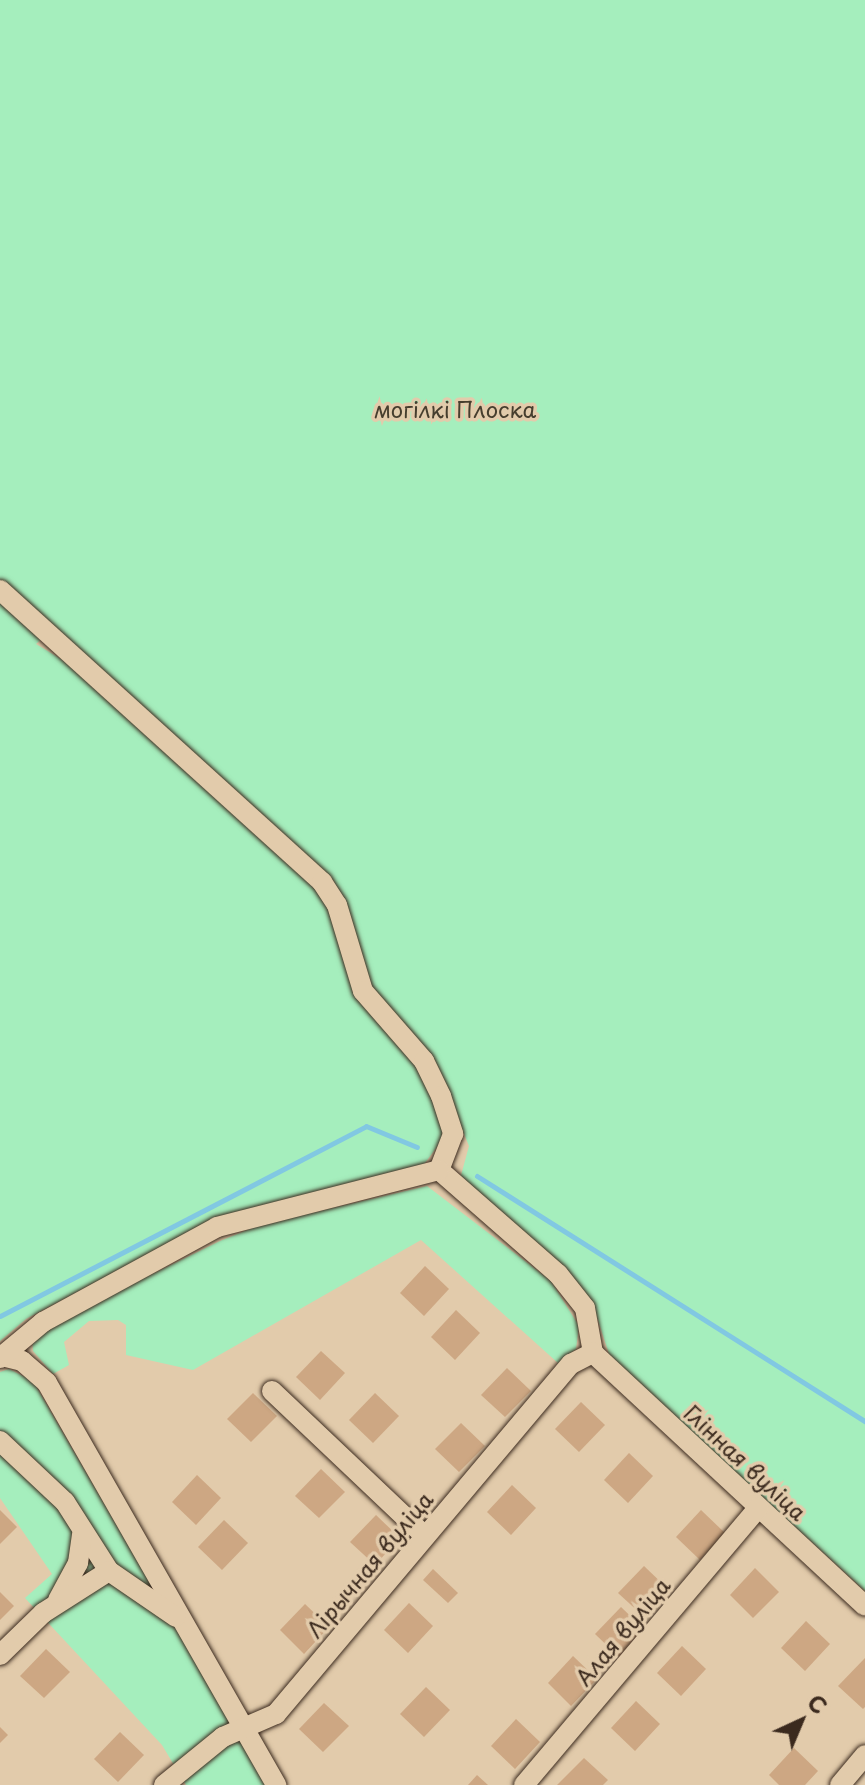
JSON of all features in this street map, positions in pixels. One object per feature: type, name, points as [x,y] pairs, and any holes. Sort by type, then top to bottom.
[{"type":"street","points":[[0,590],[322,882],[337,905],[363,991],[424,1061],[441,1096],[453,1134],[439,1170]]},
{"type":"street","points":[[439,1170],[558,1274],[585,1308],[593,1353]]},
{"type":"street","points":[[1,1357],[43,1322],[217,1227],[439,1170]]},
{"type":"street","name":"Глінная вуліца","points":[[593,1353],[865,1606]]},
{"type":"street","name":"Лірычная вуліца","points":[[164,1785],[242,1727],[276,1714],[571,1364],[593,1353]]},
{"type":"street","points":[[1,1357],[22,1361],[47,1383],[276,1785]]},
{"type":"street","points":[[272,1391],[424,1535]]},
{"type":"street","points":[[0,1441],[65,1502],[82,1534],[109,1571],[180,1620]]},
{"type":"street","name":"Алая вуліца","points":[[524,1785],[758,1508]]},
{"type":"street","points":[[56,1604],[78,1563],[82,1534]]},
{"type":"street","points":[[0,1655],[56,1604],[109,1571]]},
{"type":"street","points":[[840,1785],[865,1755]]},
{"type":"green space","name":"могілкі Плоска","points":[[0,0],[865,0],[865,1591],[610,1357],[593,1305],[571,1278],[460,1179],[469,1146],[447,1092],[430,1058],[367,983],[334,881],[52,629],[36,644],[81,671],[318,885],[336,925],[353,987],[415,1064],[440,1110],[443,1139],[422,1167],[206,1224],[26,1319],[0,1341]]},
{"type":"green space","points":[[427,1186],[551,1281],[579,1326],[576,1349],[558,1363],[421,1240],[193,1370],[126,1355],[126,1325],[118,1320],[89,1321],[64,1342],[69,1365],[53,1374],[33,1351],[32,1336],[50,1324],[220,1241],[260,1225]]},
{"type":"green space","points":[[9,1369],[33,1381],[267,1785],[186,1785],[162,1745],[25,1598],[52,1574],[0,1498],[0,1372]]},
{"type":"building","points":[[425,1266],[449,1289],[424,1316],[400,1293]]},
{"type":"building","points":[[456,1310],[480,1333],[455,1360],[431,1337]]},
{"type":"building","points":[[321,1351],[345,1373],[320,1400],[296,1377]]},
{"type":"building","points":[[507,1368],[531,1391],[505,1417],[481,1395]]},
{"type":"building","points":[[253,1393],[277,1416],[251,1442],[227,1419]]},
{"type":"building","points":[[375,1393],[399,1416],[373,1443],[349,1420]]},
{"type":"building","points":[[581,1402],[605,1425],[579,1452],[555,1429]]},
{"type":"building","points":[[461,1423],[485,1446],[459,1472],[435,1449]]},
{"type":"building","points":[[629,1453],[653,1476],[628,1503],[604,1480]]},
{"type":"building","points":[[321,1469],[345,1492],[319,1518],[295,1496]]},
{"type":"building","points":[[197,1475],[221,1498],[196,1525],[172,1502]]},
{"type":"building","points":[[512,1485],[536,1508],[511,1535],[487,1512]]},
{"type":"building","points":[[0,1510],[17,1527],[0,1544]]},
{"type":"building","points":[[701,1510],[725,1533],[700,1560],[676,1537]]},
{"type":"building","points":[[376,1515],[400,1538],[375,1565],[350,1542]]},
{"type":"building","points":[[224,1520],[248,1543],[222,1570],[198,1547]]},
{"type":"building","points":[[644,1566],[668,1589],[642,1615],[618,1593]]},
{"type":"building","points":[[755,1568],[779,1592],[753,1618],[730,1595]]},
{"type":"building","points":[[433,1569],[458,1593],[448,1603],[423,1580]]},
{"type":"building","points":[[0,1592],[14,1606],[0,1620]]},
{"type":"building","points":[[409,1603],[433,1626],[408,1653],[384,1630]]},
{"type":"building","points":[[305,1604],[329,1627],[304,1654],[280,1630]]},
{"type":"building","points":[[621,1607],[645,1630],[619,1657],[595,1634]]},
{"type":"building","points":[[806,1621],[830,1644],[805,1671],[781,1648]]},
{"type":"building","points":[[682,1646],[706,1669],[681,1696],[657,1673]]},
{"type":"building","points":[[46,1649],[70,1672],[44,1698],[20,1676]]},
{"type":"building","points":[[573,1656],[597,1679],[571,1706],[548,1683]]},
{"type":"building","points":[[865,1658],[865,1707],[863,1709],[838,1686]]},
{"type":"building","points":[[426,1687],[450,1710],[424,1737],[400,1714]]},
{"type":"building","points":[[636,1701],[660,1724],[635,1751],[611,1728]]},
{"type":"building","points":[[324,1703],[349,1726],[323,1752],[299,1729]]},
{"type":"building","points":[[516,1719],[540,1742],[515,1769],[491,1746]]},
{"type":"building","points":[[0,1727],[8,1735],[0,1743]]},
{"type":"building","points":[[120,1732],[144,1755],[118,1782],[94,1759]]},
{"type":"building","points":[[794,1748],[818,1771],[805,1785],[779,1785],[769,1775]]},
{"type":"building","points":[[584,1758],[608,1780],[603,1785],[557,1785]]},
{"type":"building","points":[[477,1775],[488,1785],[468,1785]]},
{"type":"waterway","points":[[0,1316],[366,1126],[417,1147]]},
{"type":"waterway","points":[[477,1176],[865,1421]]}]
